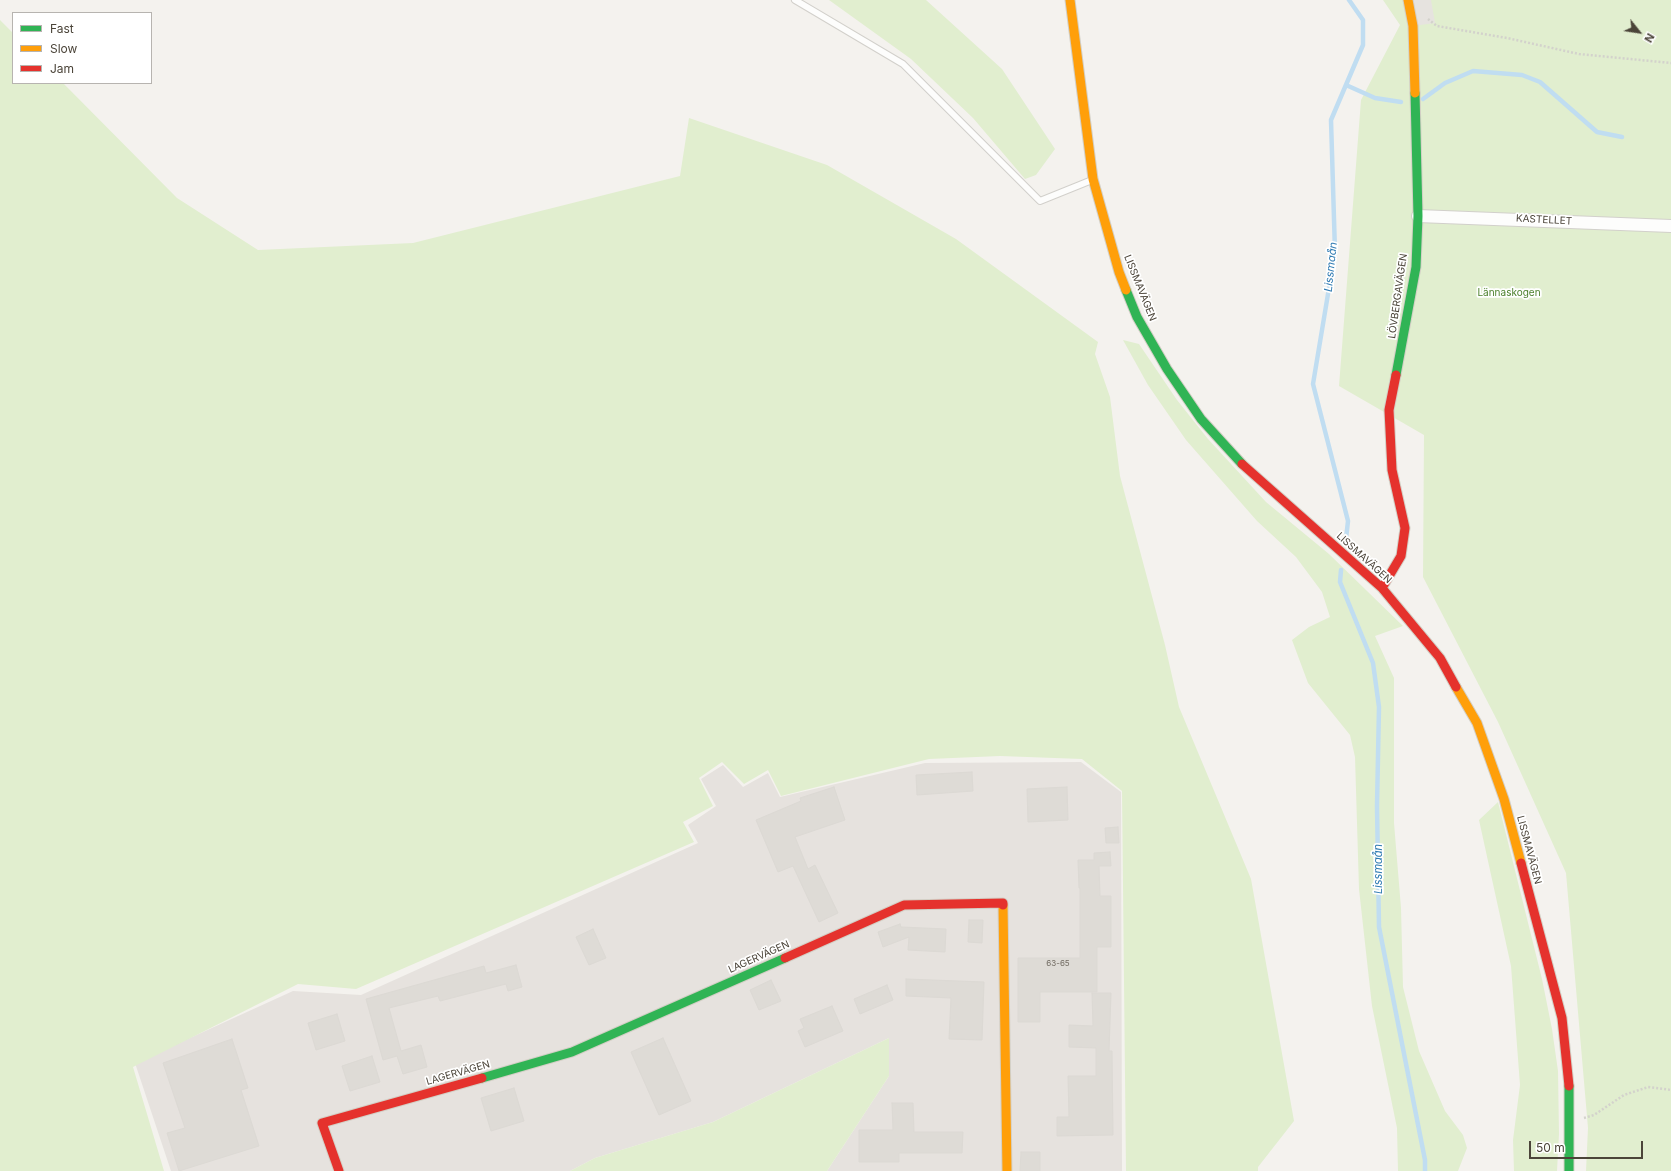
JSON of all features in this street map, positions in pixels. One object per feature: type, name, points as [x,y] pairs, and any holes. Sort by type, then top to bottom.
[{"type":"street","name":"LISSMAVÄGEN","points":[[1070,0],[1093,179],[1119,272],[1137,317],[1167,369],[1201,419],[1249,471],[1382,588],[1440,658],[1477,723],[1504,799],[1562,1018],[1569,1088],[1569,1171]]},
{"type":"street","name":"LÖVBERGAVÄGEN","points":[[1382,588],[1401,556],[1405,528],[1392,470],[1389,410],[1416,268],[1418,216],[1413,26],[1408,0]]},
{"type":"street","name":"KASTELLET","points":[[1418,216],[1671,226]]},
{"type":"street","name":"LAGERVÄGEN","points":[[339,1171],[322,1123],[572,1052],[904,905],[1002,903],[1007,1171]]},
{"type":"lane","points":[[795,0],[903,64],[1040,201],[1093,179]]},
{"type":"path","points":[[1428,19],[1437,26],[1507,38],[1579,54],[1671,63]]},
{"type":"path","points":[[1570,1122],[1594,1115],[1624,1095],[1648,1087],[1671,1090]]},
{"type":"shaded area","points":[[1408,0],[1431,0],[1435,23],[1413,26]]},
{"type":"shaded area","points":[[1081,762],[1121,792],[1122,1171],[827,1171],[889,1076],[889,1038],[713,1122],[595,1158],[570,1171],[171,1171],[135,1063],[293,991],[361,995],[698,843],[688,825],[716,806],[701,779],[723,765],[743,787],[768,773],[780,797],[925,763]]},
{"type":"green space","points":[[829,0],[926,0],[1002,69],[1055,149],[1036,175],[1025,179],[973,118],[911,59]]},
{"type":"green space","name":"Lännaskogen","points":[[1383,0],[1671,0],[1671,1171],[1586,1171],[1588,1128],[1566,873],[1498,722],[1423,577],[1424,435],[1339,386],[1361,100],[1400,25]]},
{"type":"green space","points":[[0,20],[12,32],[12,84],[64,84],[177,198],[258,250],[413,243],[680,176],[689,118],[827,165],[956,239],[1098,342],[1095,354],[1110,397],[1120,476],[1165,645],[1179,707],[1251,879],[1294,1121],[1258,1167],[1258,1171],[1126,1171],[1122,791],[1082,759],[1000,756],[929,759],[781,796],[768,770],[744,784],[722,762],[699,778],[713,806],[683,822],[694,842],[356,989],[298,984],[133,1067],[164,1171],[0,1171]]},
{"type":"green space","points":[[1123,340],[1139,344],[1177,400],[1208,439],[1266,502],[1329,554],[1403,626],[1375,636],[1394,678],[1394,823],[1401,908],[1403,987],[1419,1051],[1445,1111],[1463,1135],[1467,1148],[1458,1171],[1398,1171],[1397,1128],[1372,1006],[1359,889],[1355,757],[1350,735],[1308,683],[1292,640],[1309,627],[1330,617],[1322,592],[1296,557],[1257,521],[1186,440],[1148,385]]},
{"type":"green space","points":[[1498,802],[1542,979],[1552,1029],[1558,1071],[1559,1134],[1557,1171],[1514,1171],[1513,1140],[1520,1085],[1511,966],[1479,820]]},
{"type":"green space","points":[[889,1038],[889,1076],[827,1171],[570,1171],[595,1158],[713,1122]]},
{"type":"building","points":[[972,772],[973,791],[917,795],[916,775]]},
{"type":"building","points":[[834,787],[845,820],[795,837],[808,869],[815,865],[838,913],[819,922],[793,866],[778,872],[756,820],[801,801],[800,798]]},
{"type":"building","points":[[1067,787],[1068,820],[1028,822],[1027,789]]},
{"type":"building","points":[[1118,827],[1119,843],[1106,843],[1105,828]]},
{"type":"building","points":[[1110,852],[1111,866],[1099,866],[1100,896],[1111,896],[1111,947],[1097,947],[1097,992],[1040,992],[1040,1022],[1018,1022],[1018,958],[1080,958],[1080,888],[1078,860],[1094,860],[1094,853]]},
{"type":"building","points":[[969,920],[983,920],[982,943],[968,942]]},
{"type":"building","points":[[900,924],[901,927],[946,929],[945,952],[908,950],[909,937],[883,947],[878,932]]},
{"type":"building","points":[[593,929],[606,958],[589,965],[576,937]]},
{"type":"building","points":[[516,965],[522,987],[508,991],[506,984],[440,1001],[438,996],[389,1008],[401,1051],[421,1045],[427,1067],[403,1074],[397,1056],[383,1060],[366,999],[484,966],[486,973]]},
{"type":"building","points":[[906,979],[984,982],[982,1040],[949,1039],[951,998],[906,996]]},
{"type":"building","points":[[771,980],[781,1001],[759,1010],[750,990]]},
{"type":"building","points":[[887,985],[893,1000],[860,1014],[854,999]]},
{"type":"building","points":[[1092,993],[1111,993],[1109,1051],[1112,1051],[1113,1135],[1057,1136],[1057,1117],[1069,1117],[1068,1076],[1096,1076],[1096,1048],[1069,1047],[1069,1025],[1093,1026]]},
{"type":"building","points":[[832,1006],[843,1031],[805,1047],[798,1031],[804,1028],[800,1019]]},
{"type":"building","points":[[337,1014],[345,1041],[316,1050],[308,1023]]},
{"type":"building","points":[[663,1038],[691,1101],[659,1115],[631,1052]]},
{"type":"building","points":[[232,1039],[248,1088],[241,1090],[259,1146],[179,1171],[167,1133],[185,1128],[163,1063]]},
{"type":"building","points":[[372,1056],[380,1082],[350,1091],[342,1066]]},
{"type":"building","points":[[514,1088],[524,1121],[491,1131],[481,1098]]},
{"type":"building","points":[[892,1103],[913,1103],[914,1132],[963,1132],[962,1153],[899,1153],[899,1162],[859,1162],[859,1130],[893,1130]]},
{"type":"building","points":[[1021,1152],[1040,1152],[1040,1171],[1020,1171]]},
{"type":"waterway","name":"Lissmaån","points":[[1346,539],[1348,521],[1313,384],[1335,252],[1331,120],[1363,45],[1363,20],[1349,0]]},
{"type":"waterway","points":[[1423,99],[1445,83],[1473,71],[1522,75],[1540,82],[1597,132],[1622,137]]},
{"type":"waterway","points":[[1346,85],[1375,98],[1401,102]]},
{"type":"waterway","name":"Lissmaån","points":[[1341,570],[1340,582],[1373,663],[1379,707],[1377,806],[1379,927],[1425,1160],[1425,1171]]},
{"type":"traffic: fast","points":[[1396,375],[1416,267],[1418,216],[1415,93]]},
{"type":"traffic: fast","points":[[1126,290],[1137,317],[1167,369],[1201,419],[1242,464]]},
{"type":"traffic: fast","points":[[482,1078],[572,1052],[785,958]]},
{"type":"traffic: fast","points":[[1569,1086],[1569,1171]]},
{"type":"traffic: slow","points":[[1070,0],[1093,179],[1119,272],[1126,290]]},
{"type":"traffic: slow","points":[[1408,0],[1413,26],[1415,93]]},
{"type":"traffic: slow","points":[[1456,687],[1477,723],[1504,799],[1521,863]]},
{"type":"traffic: slow","points":[[1003,905],[1007,1171]]},
{"type":"traffic: jam","points":[[1382,588],[1401,556],[1405,528],[1392,470],[1389,410],[1396,375]]},
{"type":"traffic: jam","points":[[1242,464],[1382,588],[1440,658],[1456,687]]},
{"type":"traffic: jam","points":[[1521,863],[1562,1018],[1569,1086]]},
{"type":"traffic: jam","points":[[785,958],[904,905],[1003,903],[1003,905]]},
{"type":"traffic: jam","points":[[339,1171],[322,1123],[482,1078]]}]
